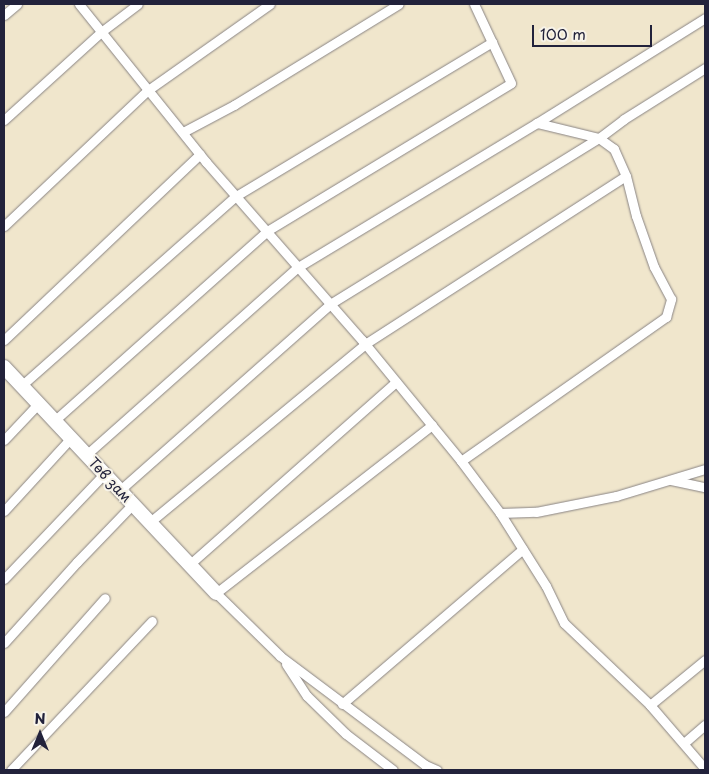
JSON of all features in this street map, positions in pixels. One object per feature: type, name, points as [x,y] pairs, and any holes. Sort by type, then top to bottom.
[{"type":"street","points":[[4,15],[17,4]]},
{"type":"street","points":[[79,4],[200,154],[365,344],[461,461],[500,513],[523,549],[546,586],[564,624],[650,705],[705,769]]},
{"type":"street","points":[[4,120],[101,32],[138,4]]},
{"type":"street","points":[[4,226],[148,90],[270,4]]},
{"type":"street","points":[[183,132],[234,105],[399,4]]},
{"type":"street","points":[[54,421],[267,231],[511,83],[474,4]]},
{"type":"street","points":[[86,454],[298,267],[537,123],[705,18]]},
{"type":"street","points":[[10,378],[236,196],[492,42]]},
{"type":"street","points":[[120,490],[330,304],[599,138],[624,119],[705,68]]},
{"type":"street","points":[[461,461],[666,317],[671,299],[654,267],[636,216],[626,176],[614,149],[599,138],[537,123]]},
{"type":"street","points":[[4,340],[200,154]]},
{"type":"street","points":[[150,522],[365,344],[626,176]]},
{"type":"street","name":"Төв зам","points":[[10,378],[86,454],[216,593]]},
{"type":"street","points":[[190,564],[396,382]]},
{"type":"street","points":[[4,440],[38,404]]},
{"type":"street","points":[[432,425],[216,593],[280,656],[424,765],[437,770]]},
{"type":"street","points":[[4,511],[70,438]]},
{"type":"street","points":[[500,513],[536,512],[616,496],[705,469]]},
{"type":"street","points":[[4,579],[104,474]]},
{"type":"street","points":[[668,480],[705,487]]},
{"type":"street","points":[[4,643],[77,562],[133,504]]},
{"type":"street","points":[[342,704],[523,549]]},
{"type":"street","points":[[4,712],[105,598]]},
{"type":"street","points":[[11,770],[152,621]]},
{"type":"street","points":[[280,656],[307,696],[346,734],[393,770]]},
{"type":"street","points":[[650,705],[705,660]]},
{"type":"street","points":[[684,744],[705,725]]}]
